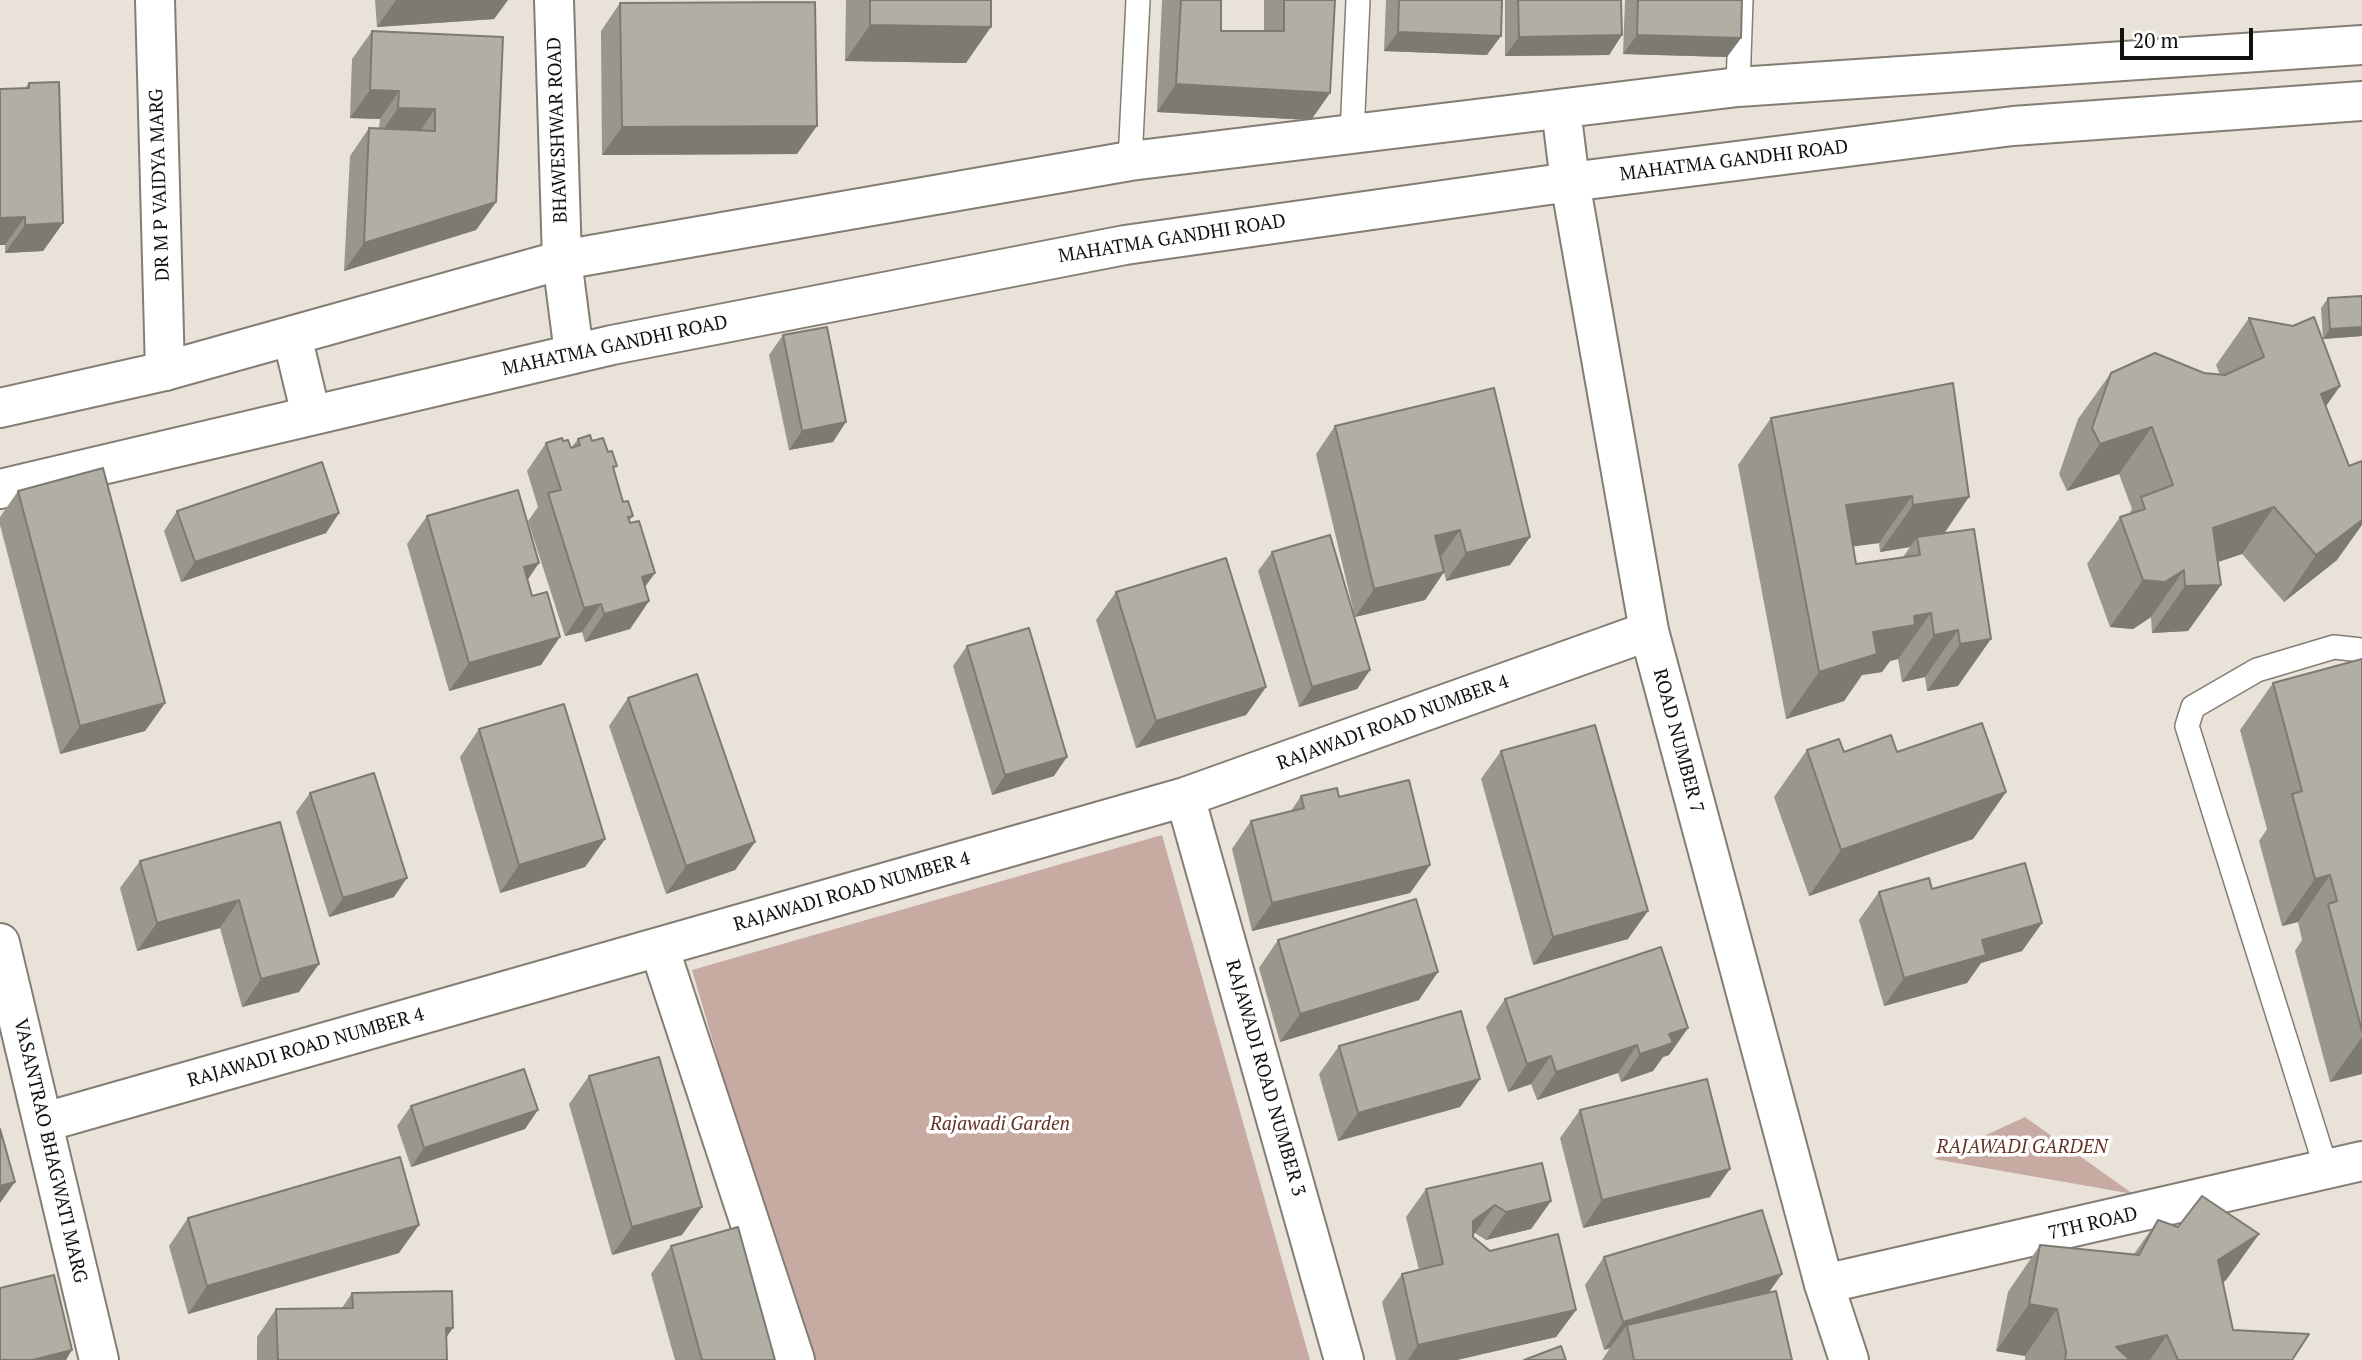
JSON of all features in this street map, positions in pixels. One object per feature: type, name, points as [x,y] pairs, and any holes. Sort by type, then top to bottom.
[{"type":"street","name":"DR M P VAIDYA MARG","points":[[155,0],[165,371]]},
{"type":"street","name":"BHAWESHWAR ROAD","points":[[554,0],[562,260],[574,353]]},
{"type":"street","points":[[0,408],[165,371],[562,260],[1130,161],[1738,87],[2362,45]]},
{"type":"street","name":"MAHATMA GANDHI ROAD","points":[[0,489],[574,353],[1125,245],[1570,182],[2013,126],[2362,102]]},
{"type":"street","name":"ROAD NUMBER 7","points":[[1560,109],[1570,182],[1649,631],[1824,1284],[1849,1360]]},
{"type":"street","points":[[292,336],[311,415]]},
{"type":"street","name":"RAJAWADI ROAD NUMBER 4","points":[[45,1122],[1185,797],[1649,631]]},
{"type":"street","name":"RAJAWADI ROAD NUMBER 3","points":[[1185,797],[1344,1360]]},
{"type":"street","name":"VASANTRAO BHAGWATI MARG","points":[[0,943],[45,1122],[99,1360]]},
{"type":"street","points":[[659,947],[794,1360]]},
{"type":"street","name":"7TH ROAD","points":[[1824,1284],[2345,1166]]},
{"type":"street","points":[[39,1283],[78,1272]]},
{"type":"lane","points":[[1130,161],[1138,0]]},
{"type":"lane","points":[[1352,135],[1358,0]]},
{"type":"lane","points":[[1738,87],[1741,0]]},
{"type":"lane","points":[[2345,1166],[2186,726],[2193,706],[2258,670],[2334,647],[2362,650]]},
{"type":"green space","name":"Rajawadi Garden","points":[[1162,835],[1310,1360],[806,1360],[692,970]]},
{"type":"green space","name":"RAJAWADI GARDEN","points":[[2025,1117],[2133,1194],[1934,1159]]},
{"type":"building","points":[[870,0],[991,0],[991,27],[870,25]]},
{"type":"building","points":[[1181,0],[1221,0],[1221,31],[1284,31],[1284,0],[1335,0],[1330,93],[1176,84]]},
{"type":"building","points":[[1399,0],[1502,0],[1501,36],[1398,32]]},
{"type":"building","points":[[1518,0],[1621,0],[1622,35],[1519,37]]},
{"type":"building","points":[[1638,0],[1742,0],[1741,38],[1637,35]]},
{"type":"building","points":[[815,2],[817,126],[622,127],[620,3]]},
{"type":"building","points":[[372,31],[503,37],[496,202],[364,243],[369,128],[435,131],[435,109],[398,108],[399,91],[370,90]]},
{"type":"building","points":[[59,82],[63,223],[25,225],[25,217],[0,218],[0,89],[29,88],[29,83]]},
{"type":"building","points":[[2362,296],[2362,327],[2330,329],[2328,298]]},
{"type":"building","points":[[2314,317],[2340,386],[2321,394],[2349,466],[2362,461],[2362,520],[2316,555],[2274,507],[2213,528],[2221,585],[2185,586],[2184,570],[2165,582],[2143,580],[2120,517],[2145,509],[2141,497],[2173,485],[2152,427],[2100,444],[2092,428],[2111,373],[2155,353],[2204,373],[2225,375],[2264,357],[2249,318],[2293,326]]},
{"type":"building","points":[[827,327],[846,422],[802,431],[783,335]]},
{"type":"building","points":[[1953,383],[1969,497],[1913,505],[1912,496],[1846,505],[1856,564],[1920,555],[1917,537],[1974,529],[1991,639],[1960,644],[1958,630],[1934,635],[1931,613],[1914,616],[1915,625],[1873,632],[1877,654],[1819,672],[1771,418]]},
{"type":"building","points":[[1494,388],[1530,537],[1466,553],[1460,530],[1435,536],[1444,572],[1374,589],[1335,426]]},
{"type":"building","points":[[590,435],[592,441],[603,438],[608,452],[612,451],[617,466],[613,467],[623,502],[628,501],[633,516],[628,517],[630,523],[639,521],[655,573],[642,577],[649,601],[604,614],[601,604],[584,608],[548,493],[561,490],[546,443],[562,438],[563,441],[568,440],[571,448],[580,445],[578,439]]},
{"type":"building","points":[[322,462],[339,513],[195,562],[177,511]]},
{"type":"building","points":[[103,468],[165,703],[80,726],[18,491]]},
{"type":"building","points":[[518,490],[539,563],[524,567],[532,596],[547,592],[560,637],[469,663],[427,516]]},
{"type":"building","points":[[1330,535],[1370,670],[1312,687],[1272,552]]},
{"type":"building","points":[[1226,558],[1266,687],[1156,721],[1116,592]]},
{"type":"building","points":[[1029,628],[1067,757],[1005,775],[967,646]]},
{"type":"building","points":[[2362,659],[2362,1031],[2328,904],[2337,901],[2330,875],[2315,879],[2292,794],[2302,791],[2273,683]]},
{"type":"building","points":[[697,674],[755,842],[686,866],[628,698]]},
{"type":"building","points":[[564,704],[605,839],[519,865],[479,729]]},
{"type":"building","points":[[1982,723],[2006,792],[1841,850],[1807,750],[1839,739],[1844,752],[1891,735],[1897,752]]},
{"type":"building","points":[[1595,725],[1648,911],[1553,937],[1501,751]]},
{"type":"building","points":[[374,773],[407,878],[343,898],[310,793]]},
{"type":"building","points":[[1409,780],[1430,865],[1272,903],[1251,821],[1304,808],[1301,796],[1337,788],[1339,797]]},
{"type":"building","points":[[280,822],[319,964],[261,979],[239,900],[157,923],[140,861]]},
{"type":"building","points":[[2025,863],[2042,923],[1982,940],[1986,955],[1904,978],[1879,892],[1929,878],[1932,889]]},
{"type":"building","points":[[1416,899],[1438,972],[1300,1014],[1278,940]]},
{"type":"building","points":[[1661,947],[1688,1028],[1669,1034],[1673,1043],[1640,1054],[1637,1045],[1556,1072],[1551,1056],[1527,1064],[1505,999]]},
{"type":"building","points":[[1461,1011],[1480,1079],[1358,1113],[1339,1046]]},
{"type":"building","points":[[659,1057],[702,1207],[632,1227],[589,1076]]},
{"type":"building","points":[[524,1069],[538,1110],[424,1148],[411,1106]]},
{"type":"building","points":[[1707,1079],[1730,1169],[1602,1200],[1580,1110]]},
{"type":"building","points":[[0,1129],[15,1182],[0,1186]]},
{"type":"building","points":[[400,1157],[419,1225],[207,1286],[188,1218]]},
{"type":"building","points":[[1542,1163],[1551,1201],[1506,1212],[1495,1205],[1473,1221],[1473,1237],[1490,1251],[1558,1234],[1576,1310],[1418,1345],[1402,1274],[1443,1264],[1426,1189]]},
{"type":"building","points":[[2202,1196],[2259,1234],[2218,1260],[2233,1330],[2309,1334],[2292,1360],[2178,1360],[2167,1335],[2116,1347],[2130,1360],[2065,1360],[2066,1352],[2057,1309],[2029,1304],[2040,1245],[2139,1255],[2158,1220],[2178,1227]]},
{"type":"building","points":[[1762,1210],[1782,1274],[1623,1322],[1604,1257]]},
{"type":"building","points":[[738,1227],[775,1360],[702,1360],[671,1246]]},
{"type":"building","points":[[54,1275],[72,1350],[33,1360],[0,1360],[0,1288]]},
{"type":"building","points":[[452,1291],[453,1328],[446,1328],[447,1360],[278,1360],[276,1309],[353,1308],[352,1293]]},
{"type":"building","points":[[1776,1291],[1792,1360],[1634,1360],[1627,1325]]},
{"type":"building","points":[[1561,1346],[1566,1360],[1524,1360]]}]
